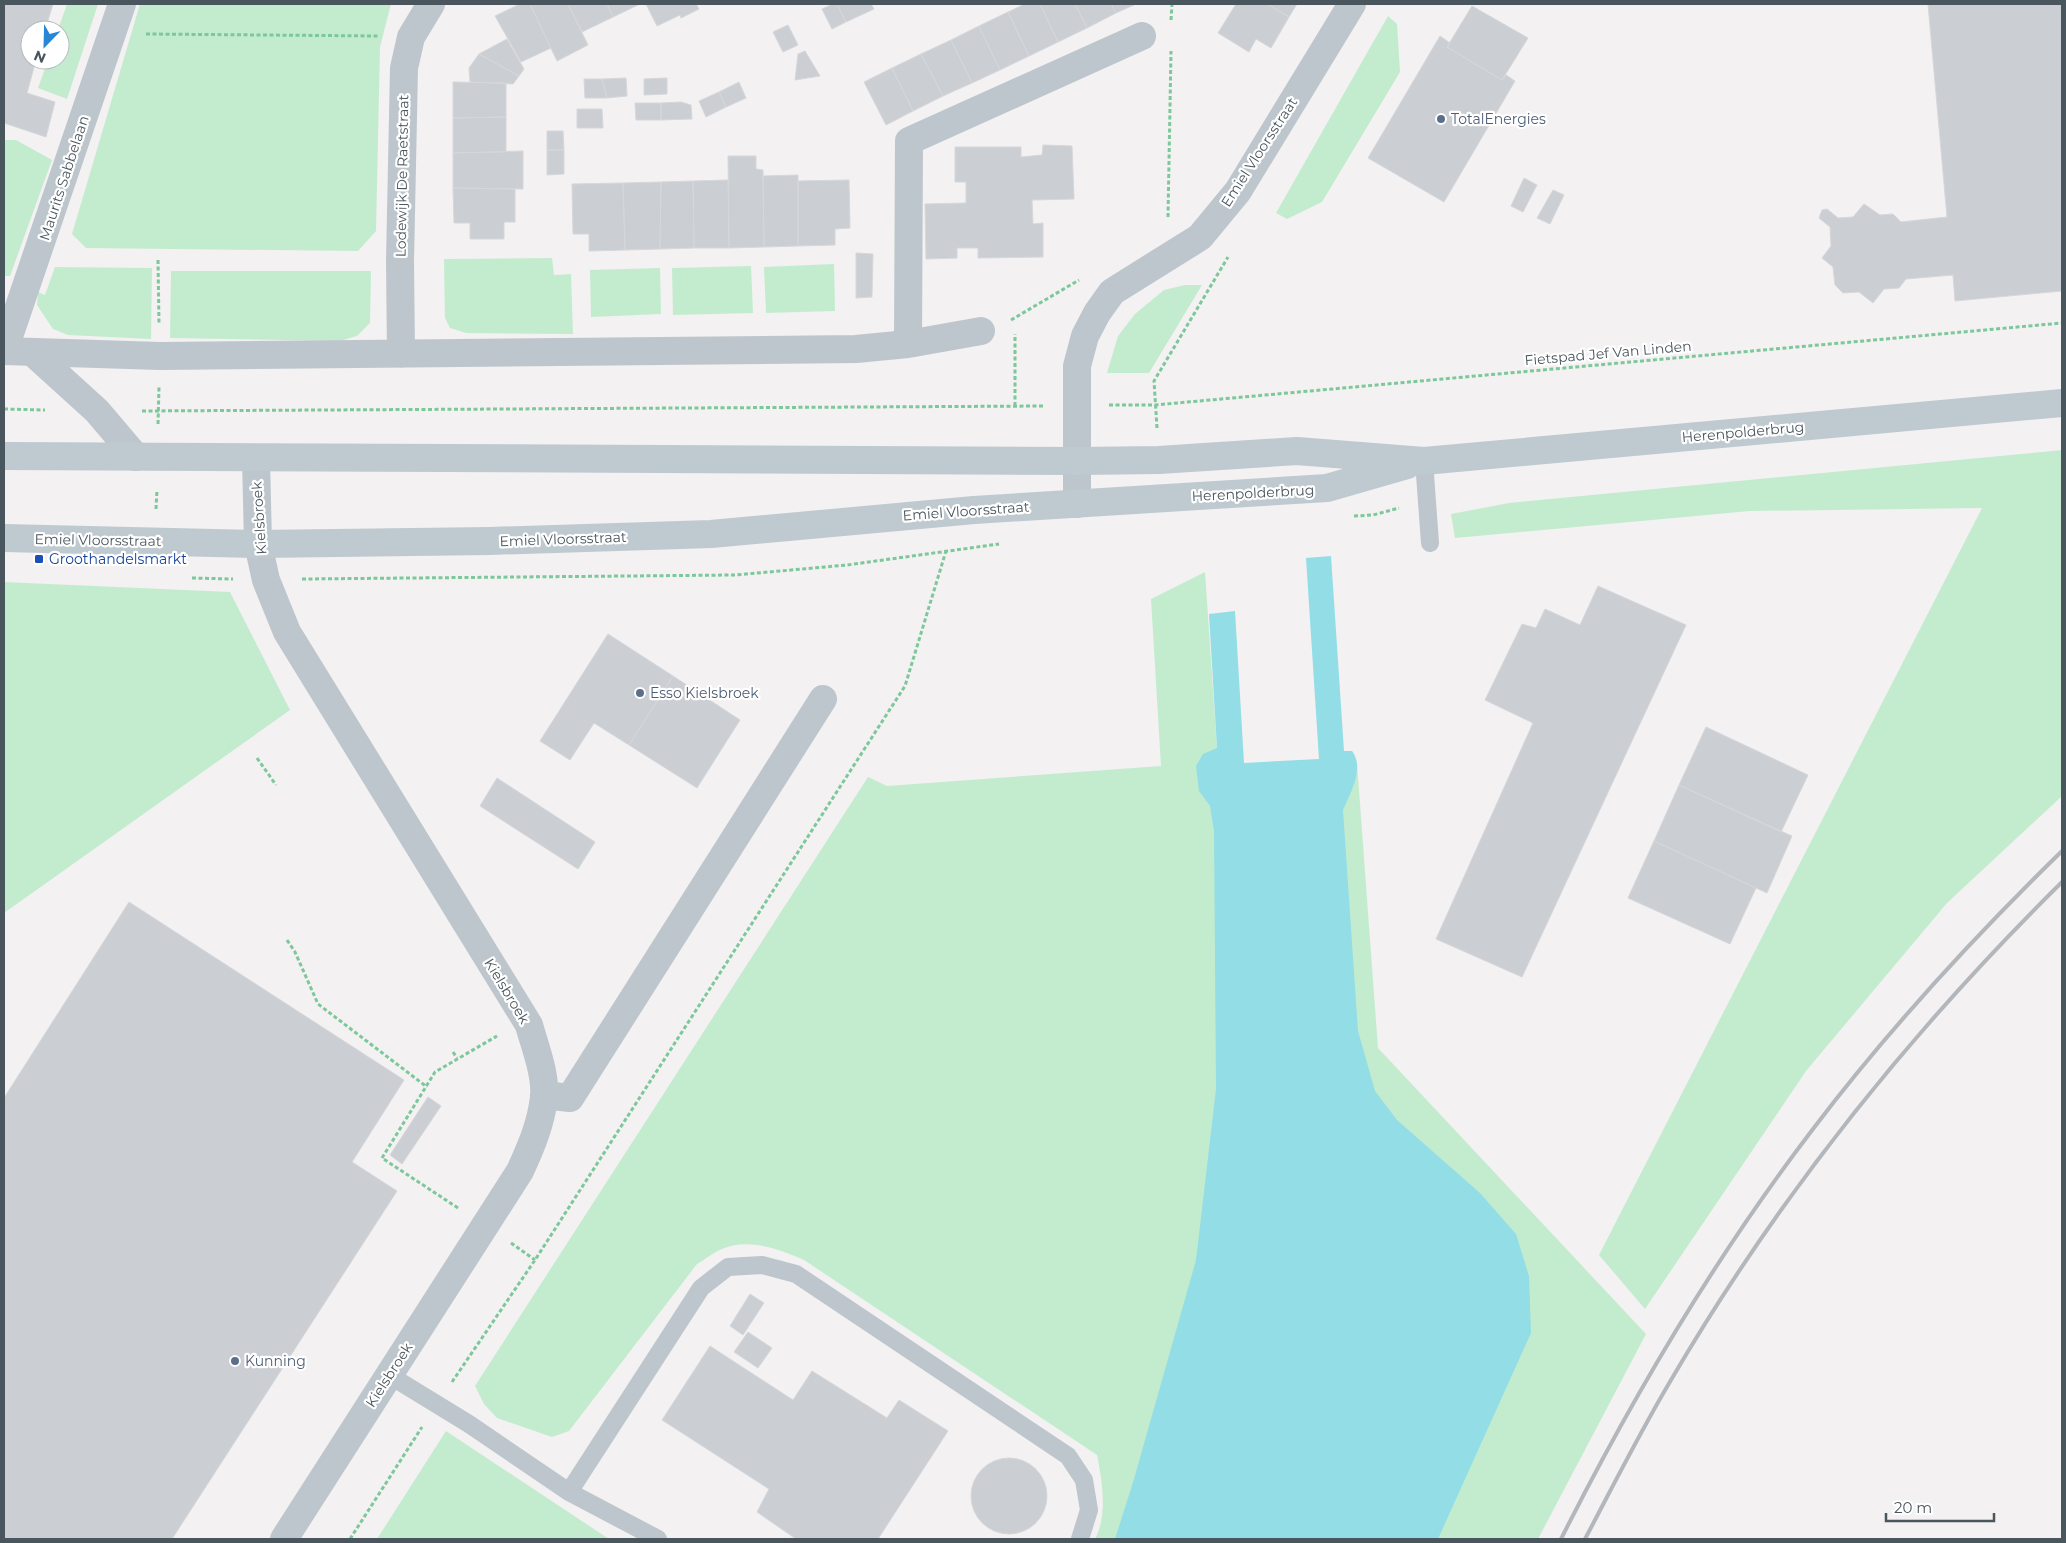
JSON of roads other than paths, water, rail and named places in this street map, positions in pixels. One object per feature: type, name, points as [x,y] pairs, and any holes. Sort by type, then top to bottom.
[{"type":"street","name":"Maurits Sabbelaan","points":[[4,351],[122,4]]},
{"type":"street","name":"Lodewijk De Raetstraat","points":[[401,354],[400,261],[404,68],[411,36],[431,4]]},
{"type":"street","name":"Emiel Vloorsstraat","points":[[4,538],[258,544],[490,541],[711,534],[891,516],[1077,504],[1077,366],[1085,336],[1097,313],[1112,292],[1200,237],[1238,191],[1352,4]]},
{"type":"street","points":[[908,344],[909,141],[1142,36]]},
{"type":"street","points":[[4,351],[160,356],[856,349],[908,344],[981,331]]},
{"type":"street","points":[[32,352],[97,411],[136,457]]},
{"type":"street","name":"Herenpolderbrug","points":[[1078,461],[1159,460],[1297,451],[1424,461],[2062,403]]},
{"type":"street","points":[[4,456],[1078,461]]},
{"type":"street","name":"Kielsbroek","points":[[256,458],[258,544],[266,580],[286,632],[529,1024],[541,1068],[544,1096],[534,1140],[520,1171],[284,1539]]},
{"type":"street","name":"Herenpolderbrug","points":[[1077,504],[1327,488],[1424,461]]},
{"type":"street","points":[[544,1096],[570,1098],[823,700]]},
{"type":"lane","points":[[1424,461],[1430,543]]},
{"type":"lane","points":[[569,1492],[701,1288],[728,1267],[762,1265],[796,1274],[1068,1456],[1084,1480],[1090,1510],[1080,1539]]},
{"type":"lane","points":[[389,1374],[469,1424],[569,1492],[658,1539]]},
{"type":"water","points":[[1331,556],[1344,751],[1352,751],[1357,765],[1355,781],[1343,810],[1358,1031],[1375,1091],[1397,1120],[1480,1193],[1516,1234],[1529,1276],[1531,1333],[1438,1539],[1115,1539],[1134,1479],[1196,1260],[1216,1089],[1214,831],[1210,806],[1199,791],[1196,766],[1203,754],[1217,748],[1209,614],[1235,611],[1244,763],[1319,759],[1306,558]]},
{"type":"railway","points":[[1561,1539],[1617,1433],[1677,1328],[1742,1227],[1777,1178],[1842,1092],[1901,1020],[1996,917],[2062,851]]},
{"type":"railway","points":[[1585,1539],[1671,1380],[1712,1312],[1802,1181],[1850,1118],[1952,997],[2062,882]]},
{"type":"place","name":"TotalEnergies","points":[[1441,119]]},
{"type":"place","name":"Groothandelsmarkt","points":[[39,559]]},
{"type":"place","name":"Esso Kielsbroek","points":[[640,693]]},
{"type":"place","name":"Kunning","points":[[235,1361]]}]
